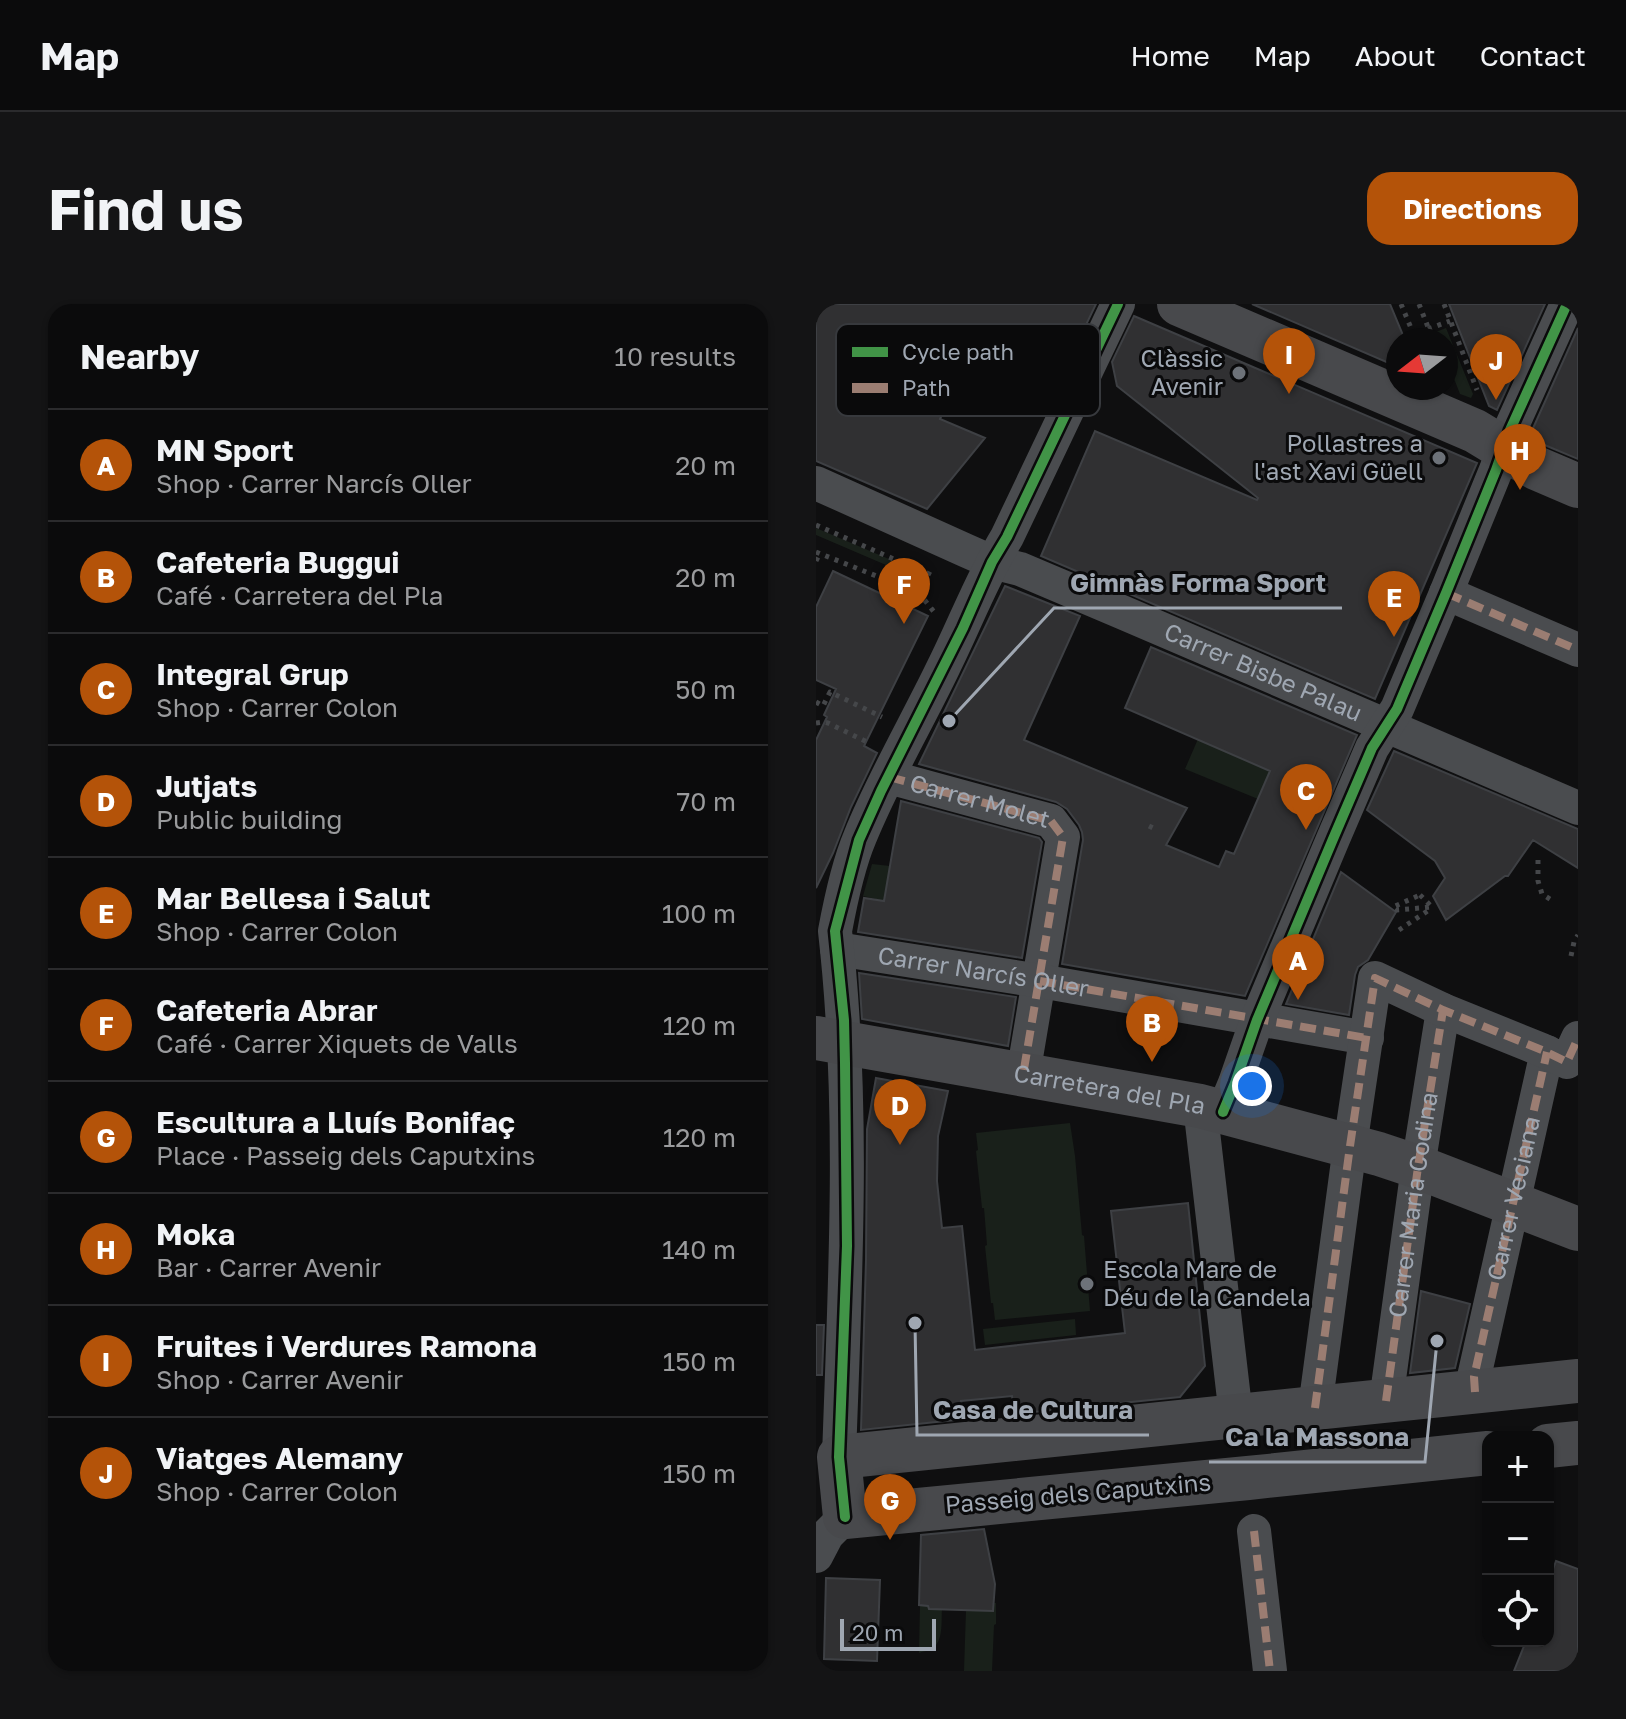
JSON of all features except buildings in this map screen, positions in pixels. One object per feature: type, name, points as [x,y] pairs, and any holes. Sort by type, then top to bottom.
[{"type":"street","points":[[1100,342],[1118,304]]},
{"type":"street","points":[[1179,304],[1475,431],[1536,468],[1578,486]]},
{"type":"street","points":[[1236,1416],[1211,1109],[1235,1083],[1257,1020],[1372,748],[1397,709],[1510,430],[1567,304]]},
{"type":"street","points":[[816,1556],[827,1535],[845,1517],[839,1457],[847,1246],[830,1041],[829,936],[885,763],[963,628],[1065,416]]},
{"type":"street","name":"Carrer Bisbe Palau","points":[[816,483],[992,562],[1020,569],[1578,808]]},
{"type":"street","points":[[1446,593],[1578,650]]},
{"type":"street","name":"Carrer Molet","points":[[885,763],[1051,821],[1063,837],[1023,1075]]},
{"type":"street","name":"Carrer Narcís Oller","points":[[829,936],[1040,981],[1367,1038]]},
{"type":"street","points":[[1315,1408],[1375,978],[1567,1062],[1578,1038]]},
{"type":"street","name":"Carrer Maria Codina","points":[[1386,1401],[1443,1010]]},
{"type":"street","name":"Carretera del Pla","points":[[830,1041],[1211,1109],[1418,1167],[1578,1229]]},
{"type":"street","name":"Carrer Veciana","points":[[1475,1392],[1474,1377],[1547,1052]]},
{"type":"street","points":[[839,1457],[1578,1381]]},
{"type":"street","points":[[1554,1445],[1578,1443]]},
{"type":"street","name":"Passeig dels Caputxins","points":[[845,1517],[1482,1454]]},
{"type":"street","points":[[1254,1531],[1270,1671]]},
{"type":"path","points":[[1401,304],[1411,328]]},
{"type":"path","points":[[1419,304],[1428,328]]},
{"type":"path","points":[[1444,304],[1480,396]]},
{"type":"path","points":[[1431,328],[1450,321]]},
{"type":"path","points":[[816,525],[905,564],[918,565]]},
{"type":"path","points":[[816,561],[818,552],[919,593],[936,614]]},
{"type":"path","points":[[919,593],[928,577]]},
{"type":"path","points":[[816,702],[823,706],[830,692],[884,718]]},
{"type":"path","points":[[816,723],[828,723],[885,763]]},
{"type":"path","points":[[1538,860],[1538,881],[1542,894],[1553,901]]},
{"type":"path","points":[[1420,895],[1432,907],[1397,910],[1393,907],[1420,895]]},
{"type":"path","points":[[1399,930],[1432,907]]},
{"type":"path","points":[[1571,956],[1578,935]]},
{"type":"shaded area","points":[[1458,357],[1473,394],[1471,398],[1460,394]]},
{"type":"shaded area","points":[[816,528],[903,565],[900,571],[816,535]]},
{"type":"shaded area","points":[[1198,739],[1270,771],[1258,799],[1185,769]]},
{"type":"shaded area","points":[[872,864],[890,866],[884,901],[863,896]]},
{"type":"shaded area","points":[[1070,1123],[1090,1311],[995,1320],[985,1246],[976,1133]]},
{"type":"shaded area","points":[[1075,1319],[1076,1335],[985,1345],[983,1329]]},
{"type":"shaded area","points":[[993,1603],[996,1603],[996,1624],[992,1671],[964,1671],[966,1610],[993,1611]]},
{"type":"shaded area","points":[[920,1605],[942,1609],[941,1630],[936,1645],[919,1653]]},
{"type":"marked path","points":[[1446,593],[1578,650]]},
{"type":"marked path","points":[[889,777],[1051,821],[1063,837],[1023,1075]]},
{"type":"marked path","points":[[1315,1408],[1375,978],[1567,1062],[1578,1038]]},
{"type":"marked path","points":[[1040,981],[1367,1038]]},
{"type":"marked path","points":[[1386,1401],[1443,1010]]},
{"type":"marked path","points":[[1475,1392],[1474,1377],[1547,1052]]},
{"type":"marked path","points":[[1254,1531],[1270,1671]]},
{"type":"cycle path","points":[[1100,342],[1118,304]]},
{"type":"cycle path","points":[[1223,1112],[1257,1020],[1333,839],[1372,748],[1397,709],[1510,430],[1567,304]]},
{"type":"cycle path","points":[[845,1517],[839,1457],[847,1246],[845,1063],[835,931],[859,840],[1065,416]]},
{"type":"place","name":"Clàssic Avenir","points":[[1239,373]]},
{"type":"place","name":"Fruites i Verdures Ramona","points":[[1289,394]]},
{"type":"place","name":"Viatges Alemany","points":[[1496,400]]},
{"type":"place","name":"Pollastres a l'ast Xavi Güell","points":[[1439,458]]},
{"type":"place","name":"Moka","points":[[1520,490]]},
{"type":"place","name":"Cafeteria Abrar","points":[[904,624]]},
{"type":"place","name":"Mar Bellesa i Salut","points":[[1394,637]]},
{"type":"place","name":"Gimnàs Forma Sport","points":[[949,721]]},
{"type":"place","name":"Integral Grup","points":[[1306,830]]},
{"type":"place","name":"MN Sport","points":[[1298,1000]]},
{"type":"place","name":"Cafeteria Buggui","points":[[1152,1062]]},
{"type":"place","name":"Jutjats","points":[[900,1145]]},
{"type":"place","name":"Escola Mare de Déu de la Candela","points":[[1087,1284]]},
{"type":"place","name":"Casa de Cultura","points":[[915,1323]]},
{"type":"place","name":"Ca la Massona","points":[[1437,1341]]},
{"type":"place","name":"Escultura a Lluís Bonifaç","points":[[890,1540]]}]
